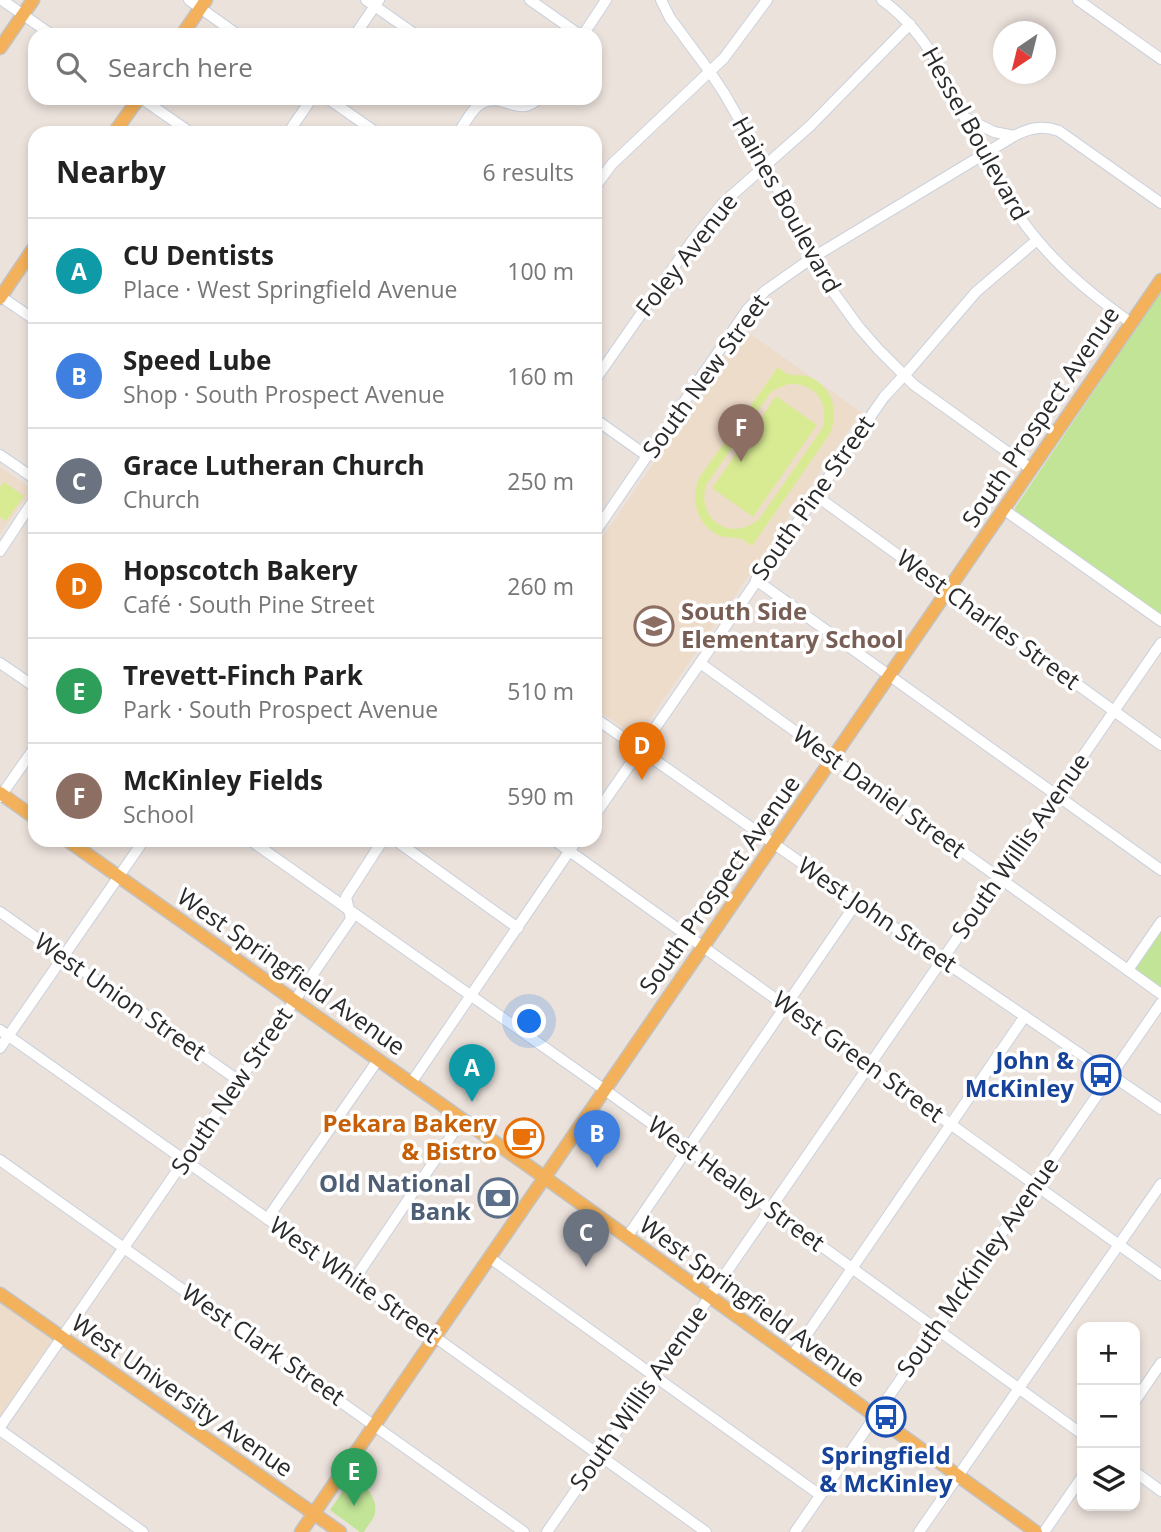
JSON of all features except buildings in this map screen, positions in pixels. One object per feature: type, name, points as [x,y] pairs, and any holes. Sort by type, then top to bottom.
[{"type":"main road","points":[[0,48],[33,0]]},
{"type":"main road","points":[[187,28],[203,4]]},
{"type":"main road","points":[[119,126],[135,105]]},
{"type":"main road","points":[[0,297],[28,256]]},
{"type":"main road","name":"South Prospect Avenue","points":[[301,1532],[1161,280]]},
{"type":"main road","points":[[1,795],[28,813]]},
{"type":"main road","name":"West Springfield Avenue","points":[[77,847],[544,1177],[1036,1532]]},
{"type":"main road","name":"West University Avenue","points":[[0,1294],[340,1532]]},
{"type":"street","points":[[2,0],[42,28]]},
{"type":"street","points":[[189,0],[203,4],[230,28]]},
{"type":"street","points":[[530,0],[571,28]]},
{"type":"street","points":[[586,28],[606,0]]},
{"type":"street","name":"Haines Boulevard","points":[[661,0],[670,18],[710,72],[765,164],[811,258],[858,326],[914,385],[1031,469]]},
{"type":"street","points":[[602,178],[612,164],[710,72],[735,45],[767,0]]},
{"type":"street","name":"Hessel Boulevard","points":[[882,0],[910,23],[939,65],[983,154],[1011,204],[1037,240],[1080,285],[1132,323]]},
{"type":"street","points":[[1077,0],[1161,59]]},
{"type":"street","points":[[359,28],[374,2],[407,28]]},
{"type":"street","name":"Foley Avenue","points":[[602,370],[700,231],[723,203],[810,126],[910,23]]},
{"type":"street","points":[[150,105],[181,126]]},
{"type":"street","points":[[293,126],[307,105]]},
{"type":"street","points":[[337,105],[367,126]]},
{"type":"street","points":[[463,126],[477,105]]},
{"type":"street","points":[[473,111],[480,105]]},
{"type":"street","points":[[513,105],[529,105]]},
{"type":"street","points":[[965,117],[994,132],[1014,136]]},
{"type":"street","name":"South New Street","points":[[602,522],[747,310],[765,291],[811,258],[1014,136],[1036,127],[1059,131],[1161,203]]},
{"type":"street","name":"South Pine Street","points":[[602,805],[884,397],[976,292],[1037,240]]},
{"type":"street","points":[[0,297],[28,315]]},
{"type":"street","points":[[602,424],[647,456]]},
{"type":"street","points":[[0,455],[28,474]]},
{"type":"street","name":"West Charles Street","points":[[815,495],[1161,745]]},
{"type":"street","points":[[0,551],[28,509]]},
{"type":"street","points":[[1003,509],[1161,621]]},
{"type":"street","points":[[756,580],[1161,870]]},
{"type":"street","name":"South Willis Avenue","points":[[547,1532],[1161,643]]},
{"type":"street","points":[[0,663],[28,682]]},
{"type":"street","name":"West Daniel Street","points":[[700,663],[1161,994]]},
{"type":"street","name":"West John Street","points":[[602,723],[857,902],[1161,1109]]},
{"type":"street","points":[[1,795],[28,757]]},
{"type":"street","points":[[0,1048],[4,1033],[64,956],[139,847]]},
{"type":"street","name":"West Healey Street","points":[[260,847],[605,1090],[1077,1430]]},
{"type":"street","name":"South New Street","points":[[0,1429],[351,919],[346,897],[378,847]]},
{"type":"street","points":[[405,847],[518,928]]},
{"type":"street","name":"West Green Street","points":[[564,847],[1161,1275]]},
{"type":"street","points":[[411,1083],[572,847]]},
{"type":"street","points":[[627,1237],[857,902]]},
{"type":"street","name":"West Union Street","points":[[0,912],[239,1081]]},
{"type":"street","points":[[1128,970],[1161,922]]},
{"type":"street","name":"South McKinley Avenue","points":[[795,1532],[1161,1003]]},
{"type":"street","points":[[792,1356],[1025,1016]]},
{"type":"street","name":"West White Street","points":[[4,1033],[706,1532]]},
{"type":"street","points":[[267,1219],[378,1060]]},
{"type":"street","points":[[354,1280],[463,1120]]},
{"type":"street","name":"West Clark Street","points":[[0,1160],[524,1532]]},
{"type":"street","points":[[919,1532],[1161,1184]]},
{"type":"street","points":[[490,1258],[820,1495]]},
{"type":"street","points":[[1140,1394],[1161,1363]]},
{"type":"street","points":[[0,1429],[143,1532]]},
{"type":"street","points":[[1140,1476],[1161,1491]]},
{"type":"street","points":[[1044,1532],[1077,1483]]},
{"type":"shaded area","points":[[742,328],[861,412],[637,738],[602,713],[602,538],[693,406]]},
{"type":"shaded area","points":[[0,467],[28,486],[28,495],[0,534]]},
{"type":"shaded area","points":[[0,1299],[58,1339],[0,1422]]},
{"type":"green space","points":[[1161,292],[1161,617],[1015,512],[1015,508]]},
{"type":"green space","points":[[778,367],[787,374],[806,376],[817,381],[829,394],[834,418],[829,435],[752,546],[742,539],[720,536],[706,526],[696,503],[699,478]],"holes":[[[789,384],[807,387],[819,396],[824,411],[822,429],[759,519],[738,529],[718,524],[706,508],[706,485],[771,392]]]},
{"type":"green space","points":[[776,396],[817,425],[753,517],[712,488]]},
{"type":"green space","points":[[4,482],[24,496],[6,521],[0,517],[0,487]]},
{"type":"green space","points":[[1161,927],[1161,991],[1131,970]]},
{"type":"green space","points":[[354,1475],[369,1492],[375,1507],[373,1518],[364,1532],[360,1532],[330,1510]]},
{"type":"place","name":"McKinley Fields","points":[[741,462]]},
{"type":"place","name":"South Side Elementary School","points":[[654,626]]},
{"type":"place","name":"Hopscotch Bakery","points":[[642,780]]},
{"type":"place","name":"John & McKinley","points":[[1101,1075]]},
{"type":"place","name":"CU Dentists","points":[[472,1102]]},
{"type":"place","name":"Pekara Bakery & Bistro","points":[[524,1138]]},
{"type":"place","name":"Speed Lube","points":[[597,1168]]},
{"type":"place","name":"Old National Bank","points":[[498,1198]]},
{"type":"place","name":"Grace Lutheran Church","points":[[586,1267]]},
{"type":"place","name":"Springfield & McKinley","points":[[886,1417]]},
{"type":"place","name":"Trevett-Finch Park","points":[[354,1506]]}]
